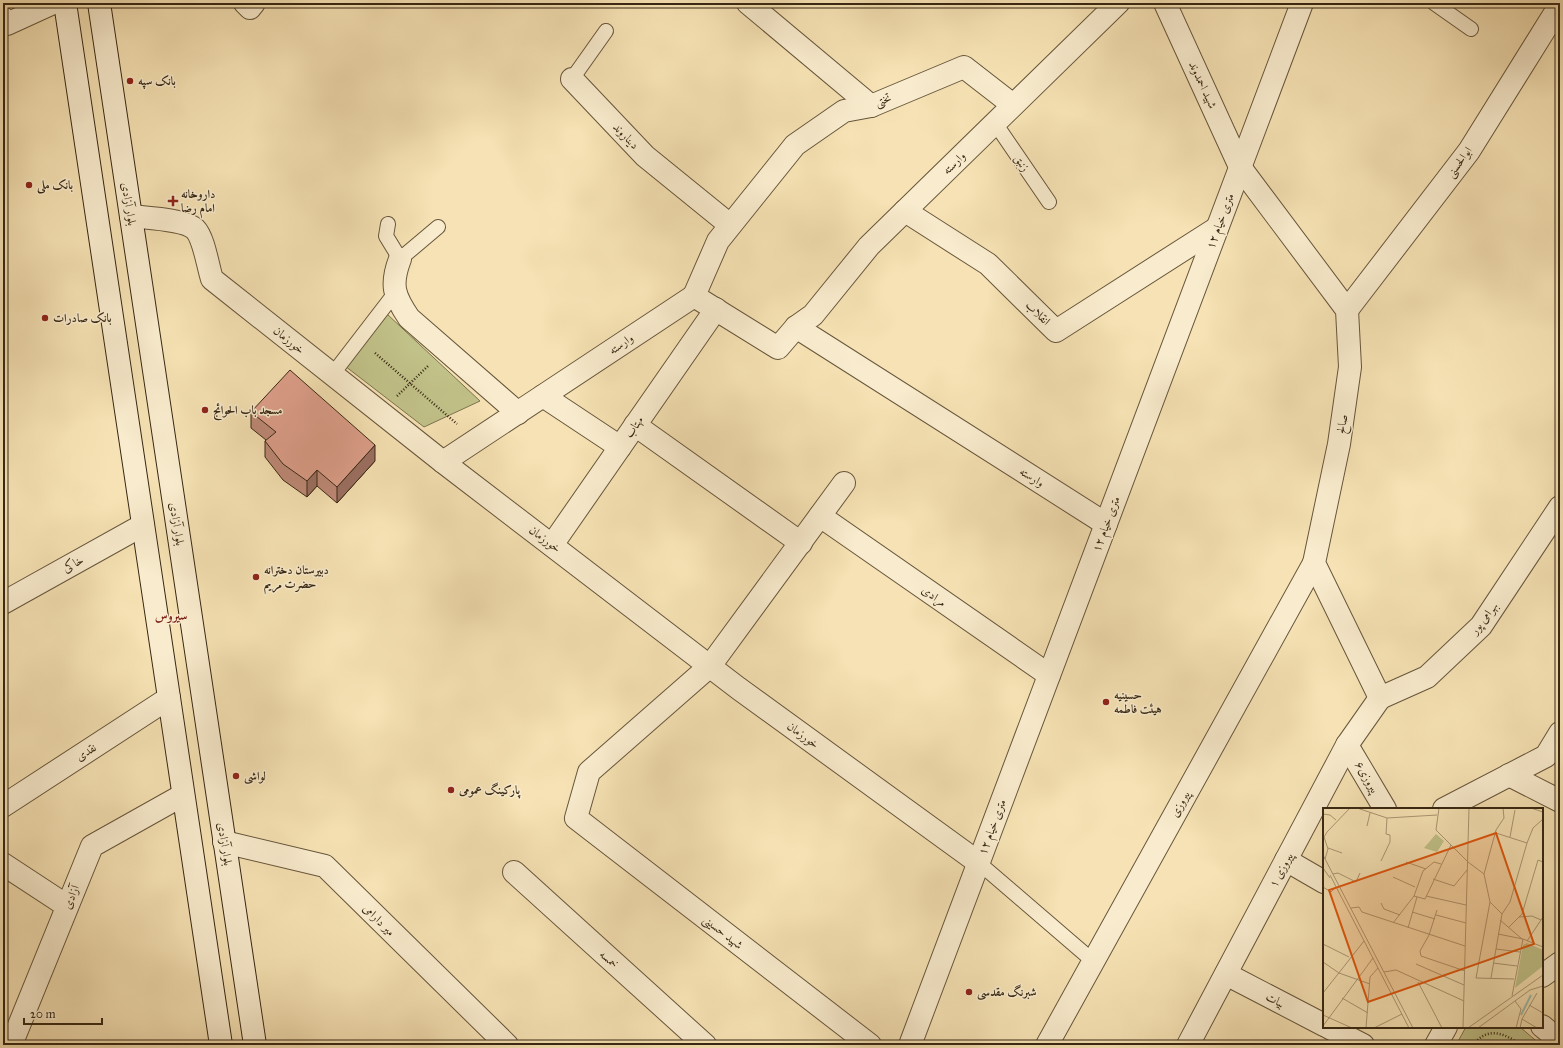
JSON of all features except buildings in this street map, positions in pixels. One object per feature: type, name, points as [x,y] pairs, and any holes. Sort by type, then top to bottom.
[{"type":"street","points":[[4,23],[53,3]]},
{"type":"street","points":[[65,3],[221,1045]]},
{"type":"street","name":"بلوار آزادی","points":[[99,3],[255,1045]]},
{"type":"street","points":[[245,3],[250,8],[254,3]]},
{"type":"street","name":"تختی","points":[[748,3],[871,106],[964,68],[1013,105]]},
{"type":"street","name":"وارسته","points":[[443,462],[694,296],[778,348],[796,327],[813,315],[870,246],[1118,3]]},
{"type":"street","name":"شهید احمدوند","points":[[1165,3],[1240,167]]},
{"type":"street","name":"۱۲ متری خیام","points":[[910,1045],[1302,3]]},
{"type":"street","name":"ابوالحسنی","points":[[1347,310],[1469,150],[1560,5]]},
{"type":"street","name":"دیناروند","points":[[572,79],[645,156],[730,225]]},
{"type":"street","points":[[694,296],[718,241],[795,145],[844,111],[871,106]]},
{"type":"street","points":[[1240,167],[1347,310]]},
{"type":"street","name":"انقلاب","points":[[905,211],[988,264],[1056,330],[1217,228]]},
{"type":"street","name":"خورزمان","points":[[131,216],[187,224],[196,230],[202,243],[212,279],[443,462],[710,666],[979,863]]},
{"type":"street","points":[[400,259],[395,273],[393,286],[398,303],[409,318],[518,413]]},
{"type":"street","name":"مهتاب","points":[[552,545],[716,309]]},
{"type":"street","name":"صالح","points":[[1314,563],[1339,444],[1350,367],[1347,310]]},
{"type":"street","name":"وارسته","points":[[796,327],[1106,524]]},
{"type":"street","points":[[543,396],[620,447]]},
{"type":"street","points":[[635,425],[801,543]]},
{"type":"street","points":[[710,666],[844,483]]},
{"type":"street","name":"بهرامی پور","points":[[1380,698],[1427,677],[1481,626],[1560,507]]},
{"type":"street","name":"مرادی","points":[[820,516],[1049,675]]},
{"type":"street","name":"خاکی","points":[[3,602],[143,525]]},
{"type":"street","points":[[1314,563],[1380,698]]},
{"type":"street","name":"پیروزی","points":[[1047,1045],[1314,563]]},
{"type":"street","name":"شهید حسینی","points":[[710,666],[589,772],[576,818],[870,1045]]},
{"type":"street","name":"نقدی","points":[[3,806],[169,698]]},
{"type":"street","name":"پیروزی ۱","points":[[1188,1045],[1347,745],[1380,698]]},
{"type":"street","points":[[1446,808],[1546,756],[1560,733]]},
{"type":"street","name":"پیروزی۶","points":[[1347,745],[1385,808]]},
{"type":"street","points":[[1509,775],[1560,801]]},
{"type":"street","name":"آزادی","points":[[12,1045],[92,846],[183,795]]},
{"type":"street","name":"میر دارامی","points":[[224,842],[325,866],[482,1022],[508,1045]]},
{"type":"street","points":[[1286,860],[1323,881]]},
{"type":"street","points":[[3,864],[67,906]]},
{"type":"street","name":"خمسه","points":[[514,872],[705,1045]]},
{"type":"street","points":[[1543,975],[1560,962]]},
{"type":"street","name":"بیات","points":[[1226,974],[1323,1024]]},
{"type":"street","points":[[482,1022],[486,1045]]},
{"type":"street","points":[[1543,1027],[1560,1041]]},
{"type":"street","points":[[1330,1028],[1363,1045]]},
{"type":"street","points":[[1436,1045],[1445,1028]]},
{"type":"lane","points":[[1434,3],[1471,29]]},
{"type":"lane","name":"دیناروند","points":[[572,79],[606,31]]},
{"type":"lane","name":"زنبق","points":[[995,123],[1049,202]]},
{"type":"lane","points":[[388,224],[386,236],[400,259],[438,227]]},
{"type":"lane","points":[[332,375],[395,293]]},
{"type":"lane","points":[[979,863],[1093,961]]},
{"type":"path","points":[[359,340],[476,440]]},
{"type":"path","points":[[380,413],[446,350]]},
{"type":"path","points":[[1474,1045],[1479,1037],[1489,1033],[1502,1034],[1514,1039],[1520,1045]]},
{"type":"green space","points":[[387,314],[480,401],[424,427],[345,366]]},
{"type":"green space","points":[[1465,1028],[1521,1028],[1541,1045],[1456,1045]]},
{"type":"place","name":"بانک سپه","points":[[130,81]]},
{"type":"place","name":"بانک ملی","points":[[29,185]]},
{"type":"place","name":"داروخانه امام رضا","points":[[173,201]]},
{"type":"place","name":"بانک صادرات","points":[[45,318]]},
{"type":"place","name":"مسجد باب الحوائج","points":[[205,410]]},
{"type":"place","name":"دبیرستان دخترانه حضرت مریم","points":[[256,577]]},
{"type":"place","name":"حسینیه هیئت فاطمه","points":[[1106,702]]},
{"type":"place","name":"لواشی","points":[[236,776]]},
{"type":"place","name":"پارکینگ عمومی","points":[[451,790]]},
{"type":"place","name":"شبرنگ مقدسی","points":[[969,992]]},
{"type":"district","name":"سیروس","points":[[171,616]]}]
